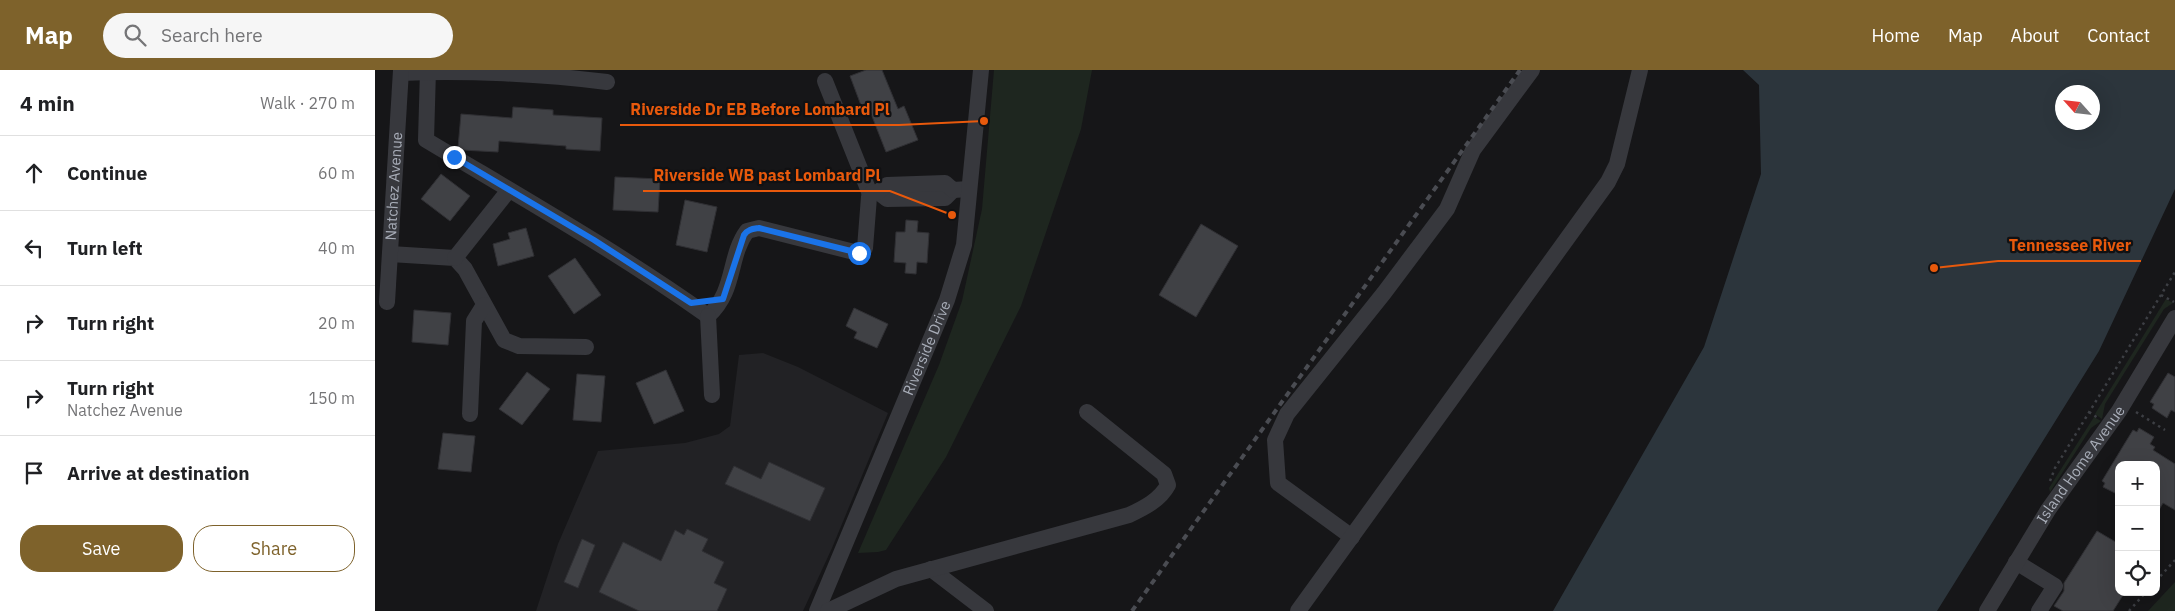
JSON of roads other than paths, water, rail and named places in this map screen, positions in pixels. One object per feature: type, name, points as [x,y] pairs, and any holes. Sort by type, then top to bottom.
[{"type":"street","points":[[401,71],[428,70],[540,75],[607,82]]},
{"type":"street","name":"Natchez Avenue","points":[[428,70],[426,140],[619,256],[708,316]]},
{"type":"street","name":"Riverside Drive","points":[[817,611],[947,300],[964,244],[981,70]]},
{"type":"street","points":[[1353,537],[1278,483],[1275,440],[1287,414],[1384,293],[1447,209],[1473,150],[1531,70]]},
{"type":"street","points":[[1298,611],[1608,182],[1617,164],[1640,70]]},
{"type":"street","name":"Natchez Avenue","points":[[387,302],[401,71]]},
{"type":"street","points":[[713,394],[708,316],[723,299],[747,231],[759,228],[859,253],[865,248],[874,193],[825,81]]},
{"type":"street","points":[[874,193],[887,185],[945,183],[953,190],[969,189]]},
{"type":"street","points":[[455,258],[509,190]]},
{"type":"street","points":[[390,254],[455,258],[465,269],[504,340],[519,346],[586,347]]},
{"type":"street","points":[[691,303],[723,299]]},
{"type":"street","points":[[470,414],[474,321],[484,305]]},
{"type":"street","name":"Island Home Avenue","points":[[1987,611],[2048,510],[2119,411],[2174,316]]},
{"type":"street","points":[[828,611],[896,579],[1129,515],[1146,506],[1164,492],[1167,485],[1164,474],[1087,412]]},
{"type":"street","points":[[2016,562],[2055,586],[2039,611]]},
{"type":"street","points":[[931,569],[986,611]]},
{"type":"railway","points":[[1132,611],[1520,70]]},
{"type":"place","name":"Riverside Dr EB Before Lombard Pl","points":[[984,121]]},
{"type":"place","name":"Riverside WB past Lombard Pl","points":[[952,215]]},
{"type":"place","name":"Tennessee River","points":[[1934,268]]}]
